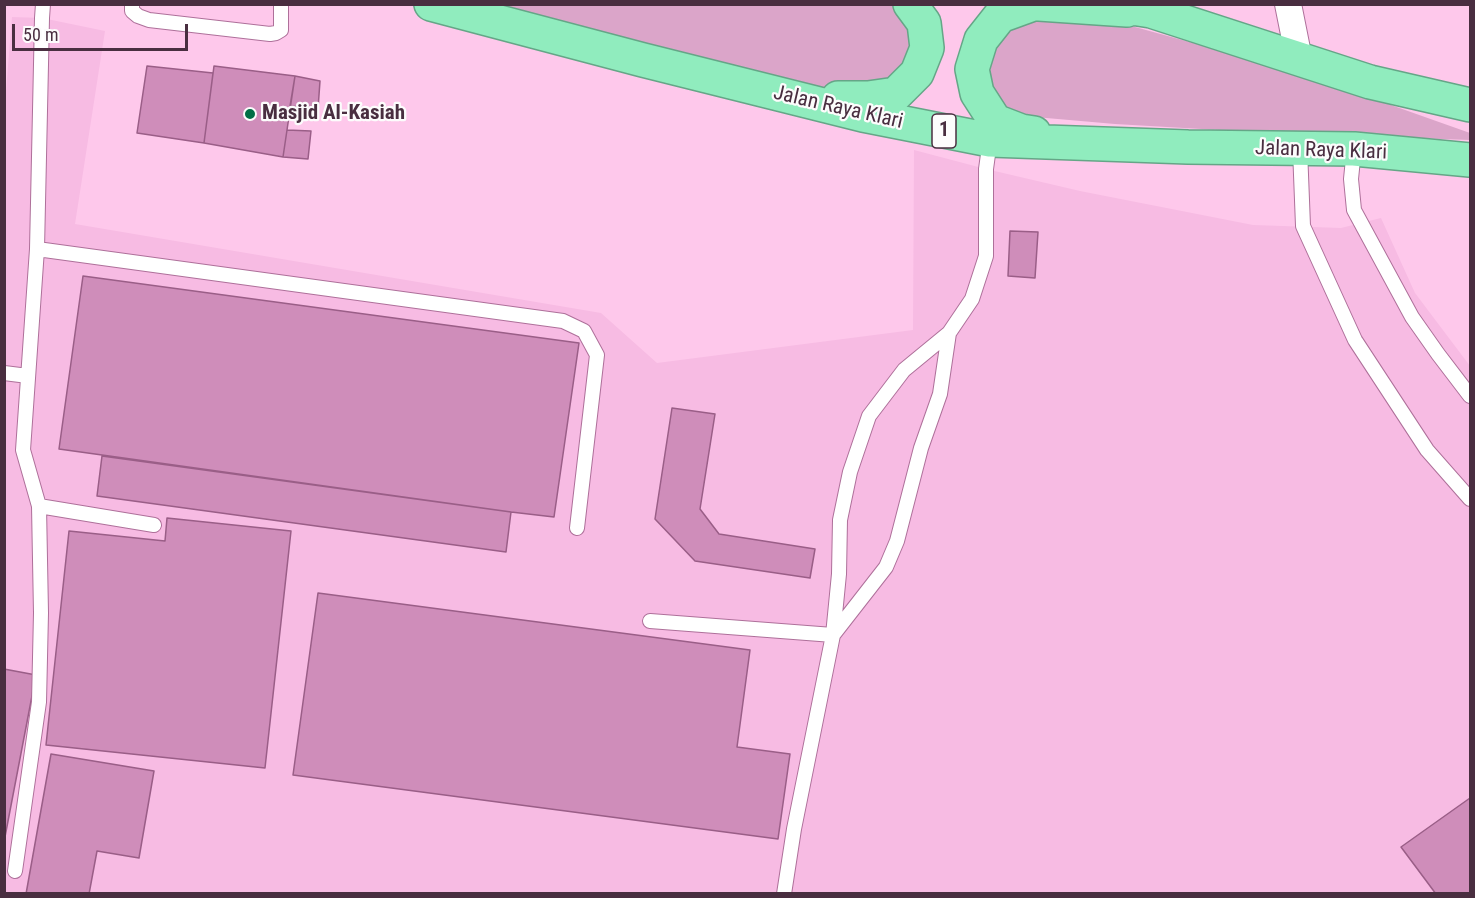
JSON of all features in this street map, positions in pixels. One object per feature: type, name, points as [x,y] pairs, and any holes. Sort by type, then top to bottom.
[{"type":"highway","name":"Jalan Raya Klari","points":[[431,4],[862,115],[990,140],[1188,147],[1354,149],[1470,160]]},
{"type":"highway","points":[[784,96],[868,99],[896,94],[916,73],[927,48],[924,23],[910,4]]},
{"type":"highway","points":[[1033,4],[1000,16],[981,40],[972,69],[977,93],[995,121],[1021,131],[1188,147]]},
{"type":"highway","points":[[1039,4],[1150,11]]},
{"type":"highway","points":[[1106,4],[1150,11],[1370,82],[1470,105]]},
{"type":"street","points":[[1288,4],[1299,59]]},
{"type":"lane","points":[[15,871],[39,702],[41,613],[39,506],[23,450],[37,249],[43,4]]},
{"type":"lane","points":[[132,4],[132,11],[149,20],[270,34],[281,30],[281,4]]},
{"type":"lane","points":[[784,894],[794,829],[832,635],[839,574],[840,520],[850,472],[869,416],[904,370],[949,333],[972,299],[986,256],[986,169],[990,140]]},
{"type":"lane","points":[[1300,149],[1302,226],[1355,340],[1427,450],[1470,499]]},
{"type":"lane","points":[[1354,149],[1351,179],[1354,210],[1412,317],[1470,396]]},
{"type":"lane","points":[[37,249],[563,321],[584,331],[597,355],[577,528]]},
{"type":"lane","points":[[832,635],[886,567],[897,542],[921,448],[940,394],[949,333]]},
{"type":"lane","points":[[4,373],[28,376]]},
{"type":"lane","points":[[39,506],[153,525]]},
{"type":"lane","points":[[650,621],[832,635]]},
{"type":"shaded area","points":[[504,5],[891,5],[903,15],[916,48],[892,83],[843,94],[786,86]]},
{"type":"shaded area","points":[[1045,11],[1135,27],[1295,71],[1470,133],[1470,140],[1271,133],[1115,124],[1012,115],[989,97],[986,49],[998,33]]},
{"type":"shaded area","points":[[12,17],[42,18],[105,31],[75,224],[601,313],[657,363],[913,330],[914,150],[1080,191],[1253,225],[1341,228],[1381,218],[1415,293],[1470,366],[1470,893],[5,894],[4,116]]},
{"type":"building","points":[[147,66],[213,73],[204,143],[137,133]]},
{"type":"building","points":[[214,66],[295,76],[283,157],[204,143]]},
{"type":"building","points":[[295,76],[320,81],[318,109],[290,106]]},
{"type":"building","points":[[287,130],[311,131],[308,159],[283,157]]},
{"type":"building","points":[[1010,231],[1038,232],[1035,278],[1008,276]]},
{"type":"building","points":[[83,276],[579,343],[554,517],[59,449]]},
{"type":"building","points":[[672,408],[715,414],[700,509],[719,534],[815,549],[810,578],[695,561],[655,519]]},
{"type":"building","points":[[102,456],[511,512],[506,552],[97,496]]},
{"type":"building","points":[[167,518],[291,531],[265,768],[46,745],[69,531],[165,541]]},
{"type":"building","points":[[318,593],[750,650],[737,747],[790,754],[778,839],[293,775]]},
{"type":"building","points":[[4,669],[36,675],[4,842]]},
{"type":"building","points":[[51,754],[154,771],[139,858],[97,851],[89,894],[26,894]]},
{"type":"building","points":[[1470,798],[1470,893],[1436,894],[1401,847]]},
{"type":"place","name":"Masjid Al-Kasiah","points":[[250,114]]}]
